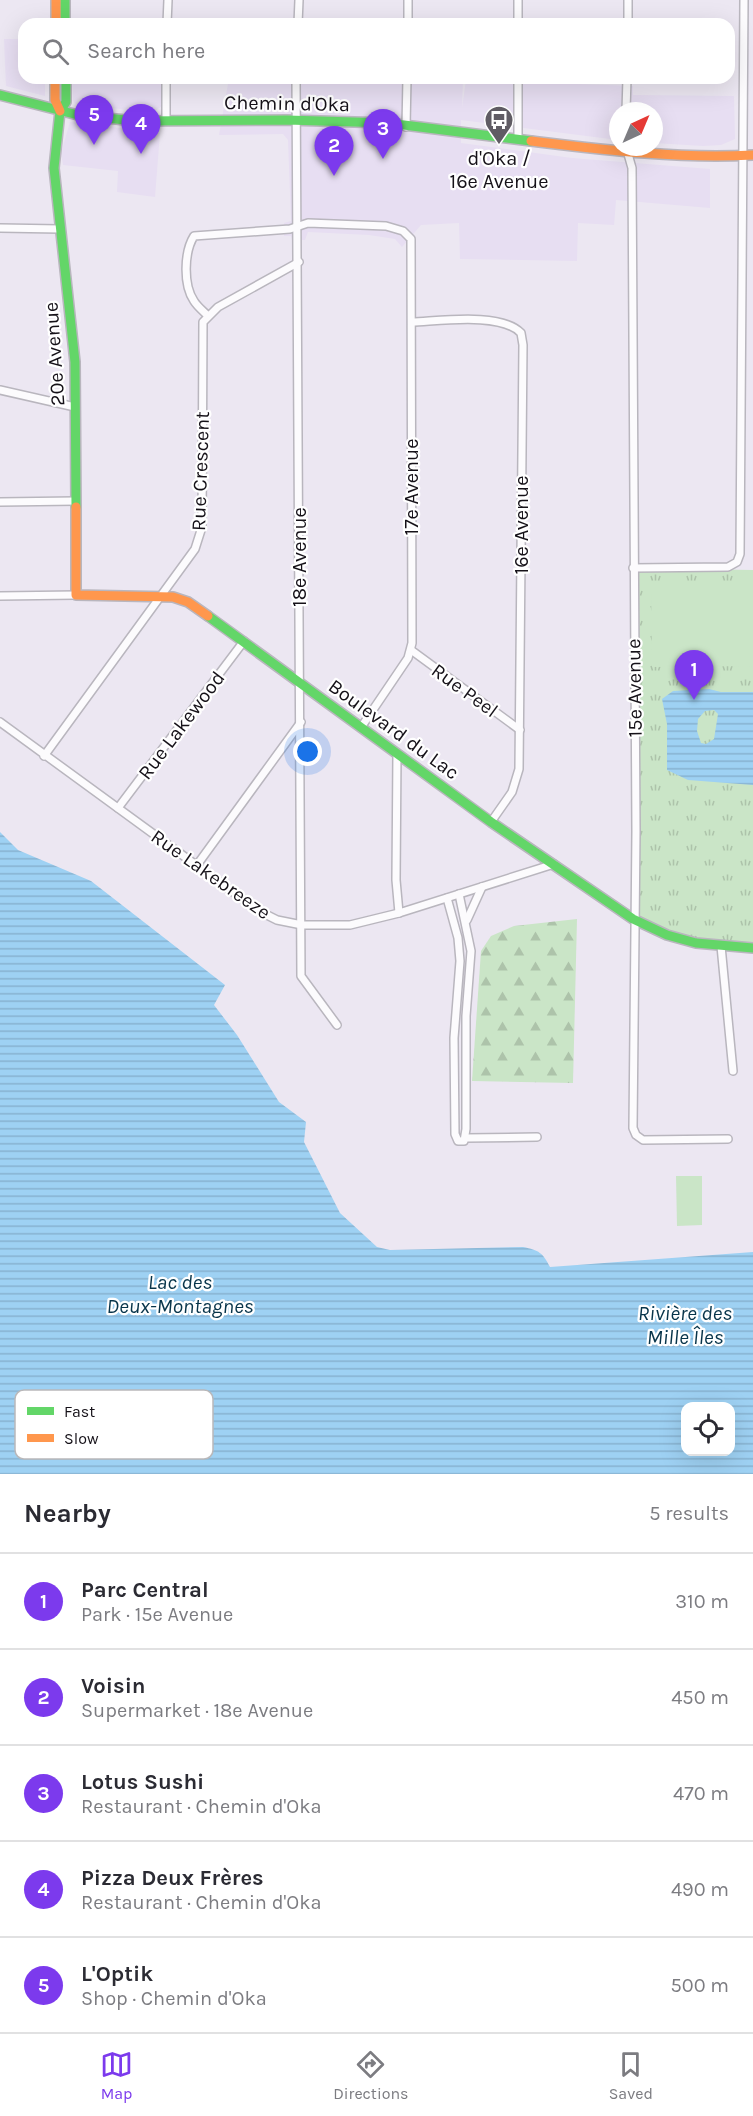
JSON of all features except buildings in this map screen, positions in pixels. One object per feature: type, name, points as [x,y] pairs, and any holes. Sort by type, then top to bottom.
[{"type":"street","points":[[56,0],[56,18]]},
{"type":"street","points":[[65,0],[65,18]]},
{"type":"street","points":[[168,0],[168,18]]},
{"type":"street","points":[[298,18],[299,0]]},
{"type":"street","points":[[408,0],[408,18]]},
{"type":"street","points":[[518,0],[518,18]]},
{"type":"street","points":[[628,0],[628,18]]},
{"type":"street","points":[[633,568],[725,567],[735,564],[739,557],[742,528],[749,156],[744,0]]},
{"type":"street","name":"20e Avenue","points":[[55,84],[55,100],[60,111]]},
{"type":"street","name":"20e Avenue","points":[[66,84],[66,102],[60,111],[54,155],[73,343],[76,595]]},
{"type":"street","points":[[166,84],[166,119]]},
{"type":"street","name":"18e Avenue","points":[[296,84],[299,262],[299,682],[302,721],[301,975],[337,1025]]},
{"type":"street","points":[[406,127],[407,84]]},
{"type":"street","points":[[518,84],[518,139]]},
{"type":"street","points":[[626,102],[627,84]]},
{"type":"street","name":"Chemin d'Oka","points":[[0,95],[60,111],[135,121],[166,119],[298,120],[396,124],[406,127],[609,148]]},
{"type":"street","name":"Chemin d'Oka","points":[[663,154],[695,158],[749,156]]},
{"type":"street","name":"15e Avenue","points":[[629,156],[632,168],[635,920],[633,1128],[636,1135],[643,1140],[728,1139]]},
{"type":"street","name":"17e Avenue","points":[[298,226],[308,223],[386,226],[408,235],[413,247],[411,650]]},
{"type":"street","points":[[298,226],[290,229],[194,236],[187,251],[188,288],[194,302],[207,315],[299,262]]},
{"type":"street","points":[[0,228],[60,229]]},
{"type":"street","name":"Rue Crescent","points":[[44,756],[195,549],[202,527],[202,337],[203,322],[207,315]]},
{"type":"street","name":"16e Avenue","points":[[412,321],[489,320],[509,323],[521,333],[523,345],[520,730],[517,780],[491,822]]},
{"type":"street","points":[[0,390],[75,407]]},
{"type":"street","points":[[0,502],[76,501]]},
{"type":"street","name":"Boulevard du Lac","points":[[0,596],[159,597],[189,602],[491,822],[635,920],[667,935],[721,946],[753,948]]},
{"type":"street","name":"Rue Lakewood","points":[[118,808],[244,641]]},
{"type":"street","points":[[362,726],[411,650]]},
{"type":"street","name":"Rue Peel","points":[[411,650],[520,730]]},
{"type":"street","points":[[197,865],[302,721]]},
{"type":"street","name":"Rue Lakebreeze","points":[[0,722],[259,911],[277,920],[302,925],[337,927],[399,913],[554,864]]},
{"type":"street","points":[[397,753],[396,880],[399,913]]},
{"type":"street","points":[[466,923],[471,907],[483,886]]},
{"type":"street","points":[[459,894],[471,951],[466,1016],[466,1138]]},
{"type":"street","points":[[447,898],[458,938],[460,962],[454,1038],[455,1134],[458,1141],[464,1141],[466,1138],[537,1137]]},
{"type":"street","points":[[721,946],[733,1071]]},
{"type":"shaded area","points":[[4,39],[18,39],[18,84],[45,84],[45,96],[6,86]]},
{"type":"shaded area","points":[[72,84],[162,84],[162,106],[153,112],[77,105],[73,101]]},
{"type":"shaded area","points":[[228,84],[463,84],[462,108],[465,84],[633,86],[633,95],[734,96],[735,139],[721,145],[663,144],[663,102],[609,102],[609,139],[461,120],[461,143],[572,158],[710,169],[710,208],[616,200],[614,225],[578,223],[577,261],[460,259],[459,223],[421,225],[402,247],[395,239],[369,235],[308,232],[305,240],[292,240],[291,236],[284,236],[284,223],[291,221],[288,140],[283,134],[219,135]]},
{"type":"shaded area","points":[[70,122],[160,133],[155,197],[117,192],[118,171],[63,165],[61,153]]},
{"type":"green space","points":[[633,568],[753,570],[753,948],[696,943],[636,924]]},
{"type":"green space","points":[[651,587],[753,587],[753,666],[652,667]]},
{"type":"green space","points":[[577,919],[573,1083],[472,1081],[481,951],[491,936],[514,926]]},
{"type":"green space","points":[[676,1176],[702,1176],[702,1225],[677,1226]]},
{"type":"water","points":[[709,689],[721,692],[753,692],[753,785],[688,780],[667,770],[667,724],[662,699],[673,691]],"holes":[[[714,710],[718,714],[714,739],[706,744],[701,743],[697,731],[698,719],[705,711]]]},
{"type":"water","name":"Lac des Deux-Montagnes","points":[[0,832],[18,850],[91,881],[225,985],[214,1005],[237,1035],[279,1102],[306,1122],[304,1142],[340,1213],[377,1247],[390,1250],[523,1247],[540,1253],[550,1267],[753,1252],[753,1474],[0,1474]]},
{"type":"traffic: fast","points":[[65,0],[65,18]]},
{"type":"traffic: fast","points":[[66,84],[66,102],[60,111],[54,168],[75,362],[76,507]]},
{"type":"traffic: fast","points":[[0,95],[78,115],[135,121],[287,120],[388,123],[531,141]]},
{"type":"traffic: fast","points":[[208,616],[491,822],[633,919],[667,935],[696,943],[753,948]]},
{"type":"traffic: slow","points":[[56,0],[56,18]]},
{"type":"traffic: slow","points":[[55,84],[55,100],[60,111]]},
{"type":"traffic: slow","points":[[531,141],[670,155],[753,155]]},
{"type":"traffic: slow","points":[[76,507],[76,595],[173,597],[188,602],[208,616]]},
{"type":"place","name":"L'Optik","points":[[94,145]]},
{"type":"place","name":"d'Oka / 16e Avenue","points":[[499,146]]},
{"type":"place","name":"Pizza Deux Frères","points":[[141,154]]},
{"type":"place","name":"Lotus Sushi","points":[[383,159]]},
{"type":"place","name":"Voisin","points":[[334,176]]},
{"type":"place","name":"Parc Central","points":[[694,700]]},
{"type":"water label","name":"Rivière des Mille Îles","points":[[685,1325]]}]
